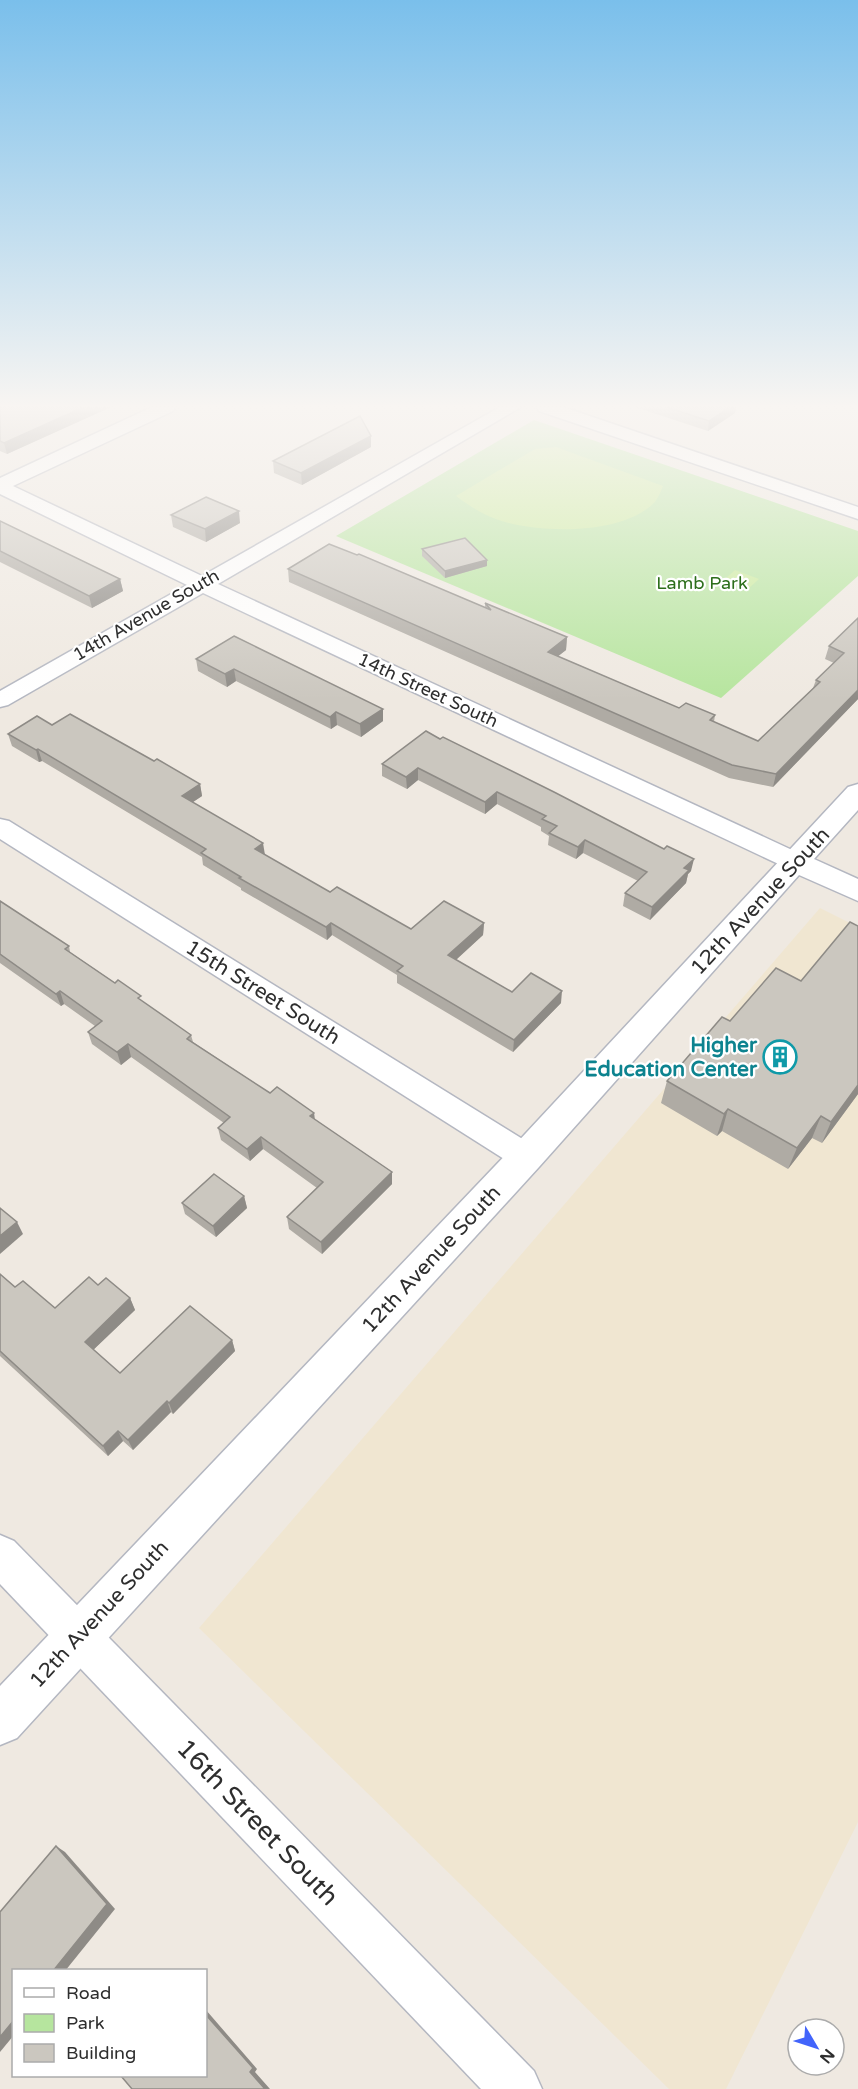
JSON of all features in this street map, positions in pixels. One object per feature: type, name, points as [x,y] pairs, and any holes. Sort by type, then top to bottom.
[{"type":"street","name":"14th Street South","points":[[38,504],[201,584],[858,891]]},
{"type":"street","name":"14th Avenue South","points":[[0,700],[341,504]]},
{"type":"street","points":[[833,504],[858,513]]},
{"type":"street","name":"12th Avenue South","points":[[0,1721],[526,1157],[858,793]]},
{"type":"street","name":"15th Street South","points":[[0,827],[526,1157]]},
{"type":"street","name":"16th Street South","points":[[0,1555],[516,2089]]},
{"type":"shaded area","points":[[820,908],[858,927],[858,1822],[726,2089],[669,2089],[199,1628]]},
{"type":"green space","name":"Lamb Park","points":[[390,504],[781,504],[858,531],[858,576],[721,698],[336,536]]},
{"type":"green space","points":[[469,504],[652,504],[624,521],[604,526],[562,529],[522,526],[505,522]]},
{"type":"green space","points":[[735,570],[759,579],[748,589],[724,580]]},
{"type":"building","points":[[191,504],[224,504],[239,511],[205,529],[171,515]]},
{"type":"building","points":[[0,521],[120,579],[89,596],[0,551]]},
{"type":"building","points":[[465,538],[487,560],[445,571],[422,549]]},
{"type":"building","points":[[329,544],[359,554],[491,610],[485,603],[567,637],[548,652],[679,708],[686,703],[715,715],[710,720],[758,741],[820,682],[816,680],[844,653],[829,646],[858,618],[858,690],[776,774],[732,765],[288,569]]},
{"type":"building","points":[[234,636],[383,709],[360,724],[336,712],[330,717],[234,669],[225,674],[196,659]]},
{"type":"building","points":[[70,714],[200,784],[182,796],[263,843],[255,849],[330,892],[337,887],[411,929],[444,901],[484,923],[448,955],[512,992],[531,973],[562,991],[514,1040],[397,971],[403,966],[331,923],[326,927],[239,878],[241,877],[201,853],[206,849],[38,749],[8,734],[37,716],[52,725]]},
{"type":"building","points":[[426,731],[440,739],[443,737],[554,792],[664,849],[667,846],[694,859],[684,868],[689,870],[652,907],[625,893],[647,872],[585,840],[578,847],[549,833],[557,826],[542,819],[546,816],[497,792],[485,802],[418,768],[406,777],[382,764]]},
{"type":"building","points":[[0,901],[69,946],[65,949],[115,983],[118,980],[141,996],[138,998],[191,1035],[187,1039],[270,1093],[277,1087],[314,1113],[310,1116],[392,1172],[321,1242],[287,1217],[323,1182],[261,1137],[247,1149],[218,1128],[230,1117],[128,1044],[117,1052],[88,1032],[102,1021],[60,991],[56,994],[0,954]]},
{"type":"building","name":"Higher Education Center","points":[[850,922],[858,926],[858,1085],[831,1122],[821,1116],[797,1148],[728,1109],[724,1114],[667,1081],[722,1017],[730,1021],[776,968],[801,981]]},
{"type":"building","points":[[214,1174],[244,1196],[213,1226],[182,1203]]},
{"type":"building","points":[[0,1208],[17,1222],[0,1236]]},
{"type":"building","points":[[0,1274],[15,1287],[23,1281],[55,1308],[89,1277],[98,1285],[106,1278],[130,1298],[85,1342],[120,1373],[190,1306],[232,1340],[128,1440],[118,1431],[103,1446],[0,1351]]},
{"type":"building","points":[[56,1846],[107,1904],[55,1969],[12,1969],[12,2022],[0,2037],[0,1912]]},
{"type":"building","points":[[207,2016],[253,2068],[250,2072],[265,2089],[132,2089],[122,2077],[207,2077]]},
{"type":"place","name":"Higher Education Center","points":[[780,1057]]}]
